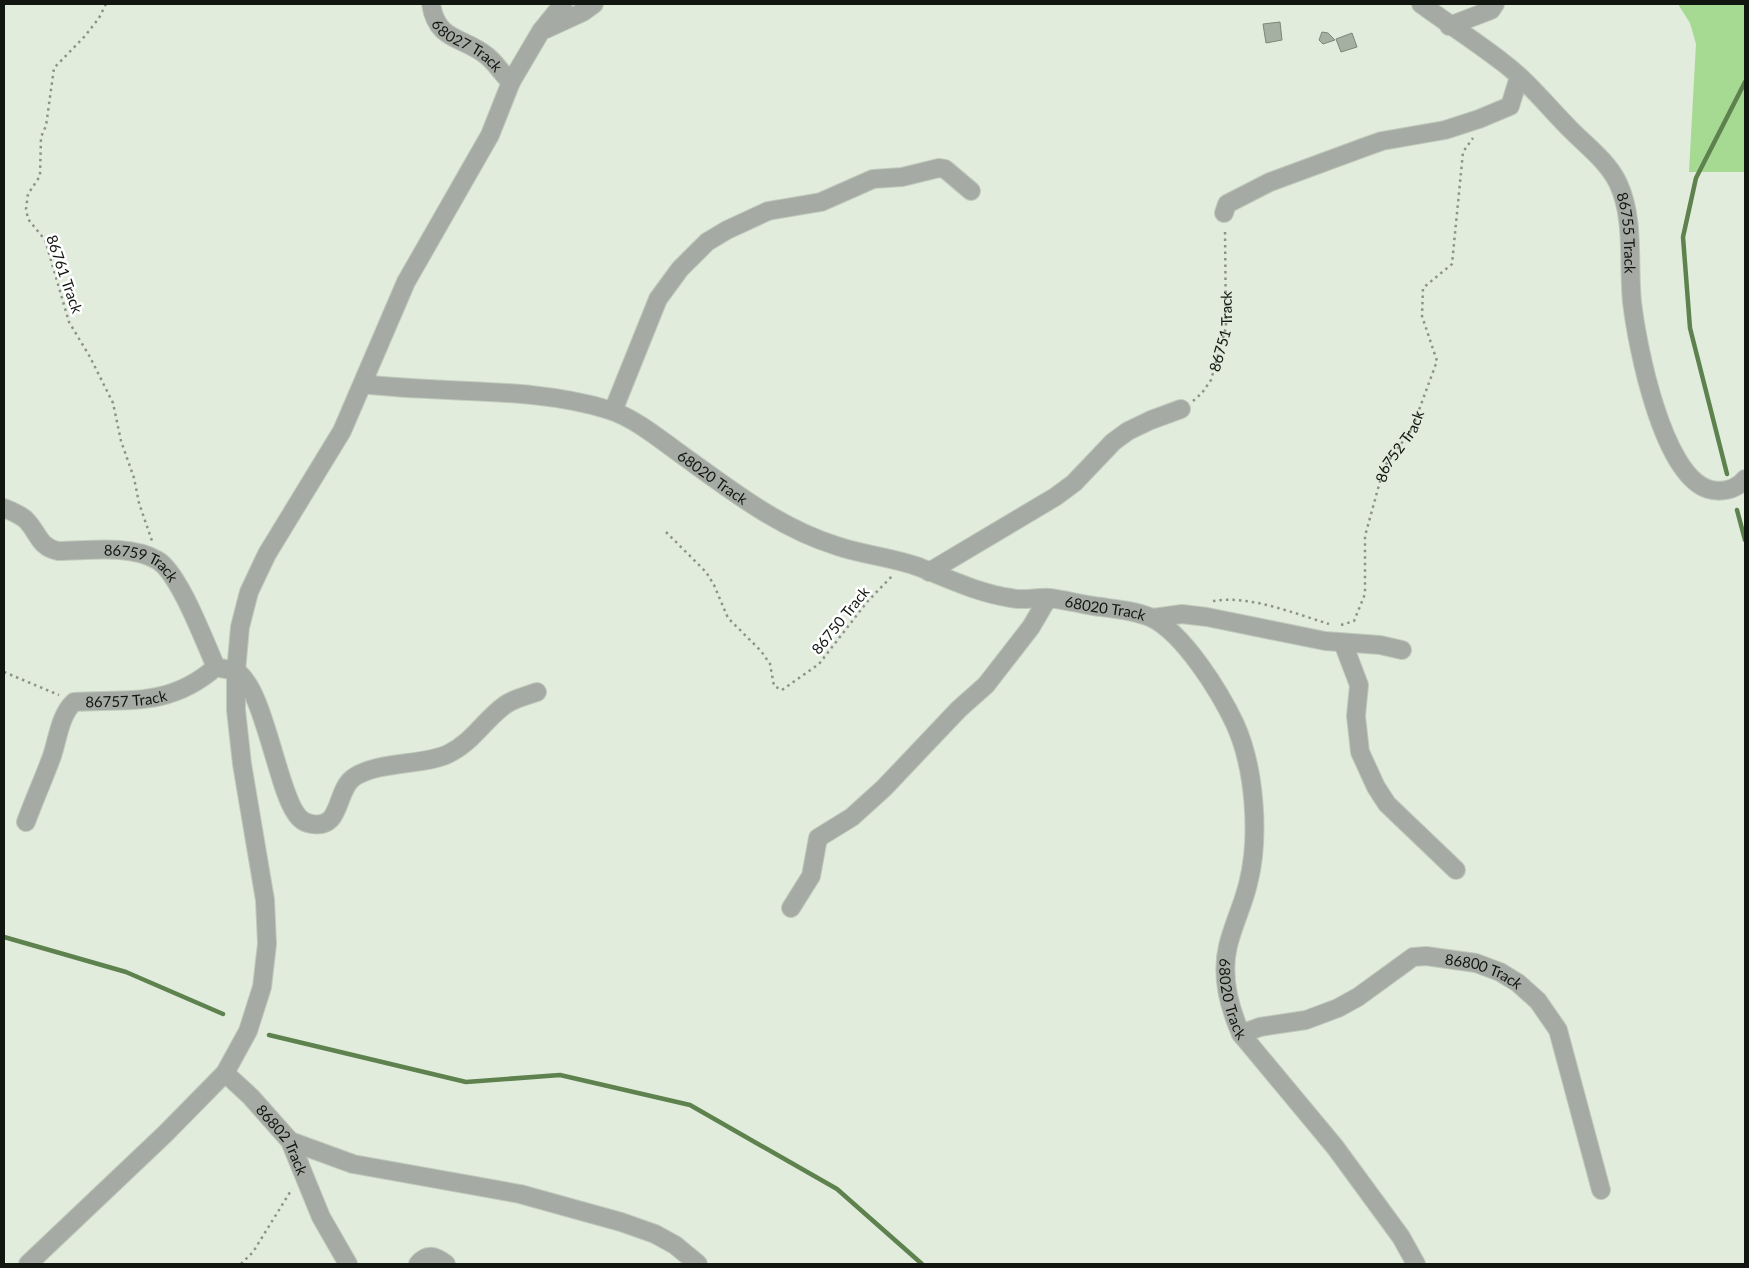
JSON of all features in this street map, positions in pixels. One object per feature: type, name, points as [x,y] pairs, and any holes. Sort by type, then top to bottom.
[{"type":"street","name":"68027 Track","points":[[431,4],[435,19],[445,33],[487,55],[511,82]]},
{"type":"street","points":[[28,1264],[165,1134],[225,1073],[248,1031],[262,987],[267,944],[265,900],[242,764],[236,710],[236,671],[240,627],[249,592],[267,554],[342,431],[364,384],[406,282],[490,135],[511,82],[541,31],[563,4]]},
{"type":"street","points":[[541,31],[582,12],[594,4]]},
{"type":"street","name":"86755 Track","points":[[1421,4],[1449,26],[1502,61],[1603,161],[1618,182],[1625,200],[1628,222],[1632,304],[1647,383],[1667,440],[1690,477],[1703,487],[1714,491],[1727,490],[1740,485],[1745,479]]},
{"type":"street","points":[[1449,26],[1491,10],[1495,4]]},
{"type":"street","points":[[1224,213],[1227,204],[1270,182],[1382,141],[1445,130],[1480,119],[1510,106],[1519,77]]},
{"type":"street","points":[[613,411],[658,299],[680,269],[707,242],[727,230],[768,211],[821,202],[873,179],[902,177],[939,168],[945,169],[970,191]]},
{"type":"street","name":"68020 Track","points":[[364,384],[411,390],[556,398],[613,411],[657,437],[750,504],[794,529],[839,547],[905,563],[984,592],[1007,598],[1048,598],[1126,610],[1153,618],[1199,662],[1236,726],[1252,788],[1253,853],[1248,884],[1227,948],[1225,975],[1233,1015],[1241,1034],[1336,1147],[1401,1237],[1416,1264]]},
{"type":"street","points":[[929,572],[1074,483],[1113,442],[1128,431],[1151,420],[1182,409]]},
{"type":"street","name":"86759 Track","points":[[4,508],[24,519],[43,545],[50,549],[58,551],[122,551],[150,556],[160,561],[179,587],[216,668]]},
{"type":"street","points":[[791,908],[810,876],[818,838],[852,816],[884,788],[959,709],[986,684],[1031,627],[1048,598]]},
{"type":"street","points":[[1153,618],[1182,614],[1207,617],[1343,643],[1380,645],[1402,650]]},
{"type":"street","points":[[1343,643],[1359,685],[1356,716],[1360,752],[1376,787],[1387,804],[1456,870]]},
{"type":"street","points":[[216,668],[236,671],[248,686],[292,808],[300,820],[317,825],[326,824],[332,819],[348,784],[354,778],[385,768],[432,760],[449,754],[464,744],[505,705],[537,692]]},
{"type":"street","name":"86757 Track","points":[[74,702],[122,701],[162,696],[195,684],[216,668]]},
{"type":"street","points":[[26,822],[53,753],[64,716],[74,702]]},
{"type":"street","name":"86800 Track","points":[[1241,1034],[1260,1027],[1306,1020],[1338,1008],[1358,997],[1413,957],[1426,956],[1476,963],[1500,972],[1518,983],[1538,1001],[1558,1030],[1601,1190]]},
{"type":"street","name":"86802 Track","points":[[225,1073],[251,1097],[290,1142],[302,1172]]},
{"type":"street","points":[[290,1142],[353,1164],[520,1194],[621,1222],[656,1234],[675,1245],[698,1264]]},
{"type":"street","points":[[302,1172],[321,1217],[348,1264]]},
{"type":"street","points":[[418,1264],[427,1257],[432,1256],[446,1264]]},
{"type":"path","name":"86761 Track","points":[[106,4],[94,24],[54,68],[47,121],[41,137],[40,176],[28,194],[26,208],[28,219],[45,240],[69,322],[90,357],[113,403],[120,441],[134,478],[139,503],[160,561]]},
{"type":"path","name":"86752 Track","points":[[1204,603],[1227,599],[1253,603],[1337,627],[1354,621],[1365,594],[1365,536],[1384,467],[1412,429],[1437,361],[1422,316],[1423,288],[1452,264],[1463,152],[1472,138],[1480,119]]},
{"type":"path","name":"86751 Track","points":[[1182,409],[1202,393],[1211,380],[1223,343],[1226,327],[1224,213]]},
{"type":"path","name":"86750 Track","points":[[666,532],[706,572],[714,585],[728,618],[762,651],[770,664],[774,686],[782,690],[819,664],[867,602],[905,563]]},
{"type":"path","name":"86757 Track","points":[[4,672],[74,702]]},
{"type":"path","name":"86802 Track","points":[[241,1264],[253,1252],[302,1172]]},
{"type":"green space","points":[[1678,4],[1745,4],[1745,172],[1689,172],[1696,44],[1690,23]]},
{"type":"building","points":[[1280,22],[1282,40],[1266,43],[1263,24]]},
{"type":"building","points":[[1322,32],[1328,33],[1335,40],[1323,44],[1319,40]]},
{"type":"building","points":[[1352,33],[1357,47],[1341,52],[1336,39]]},
{"type":"waterway","points":[[1727,474],[1690,328],[1683,237],[1696,178],[1745,82]]},
{"type":"waterway","points":[[1737,510],[1745,540]]},
{"type":"waterway","points":[[4,937],[126,972],[223,1014]]},
{"type":"waterway","points":[[269,1035],[466,1082],[560,1075],[690,1105],[837,1189],[922,1264]]}]
